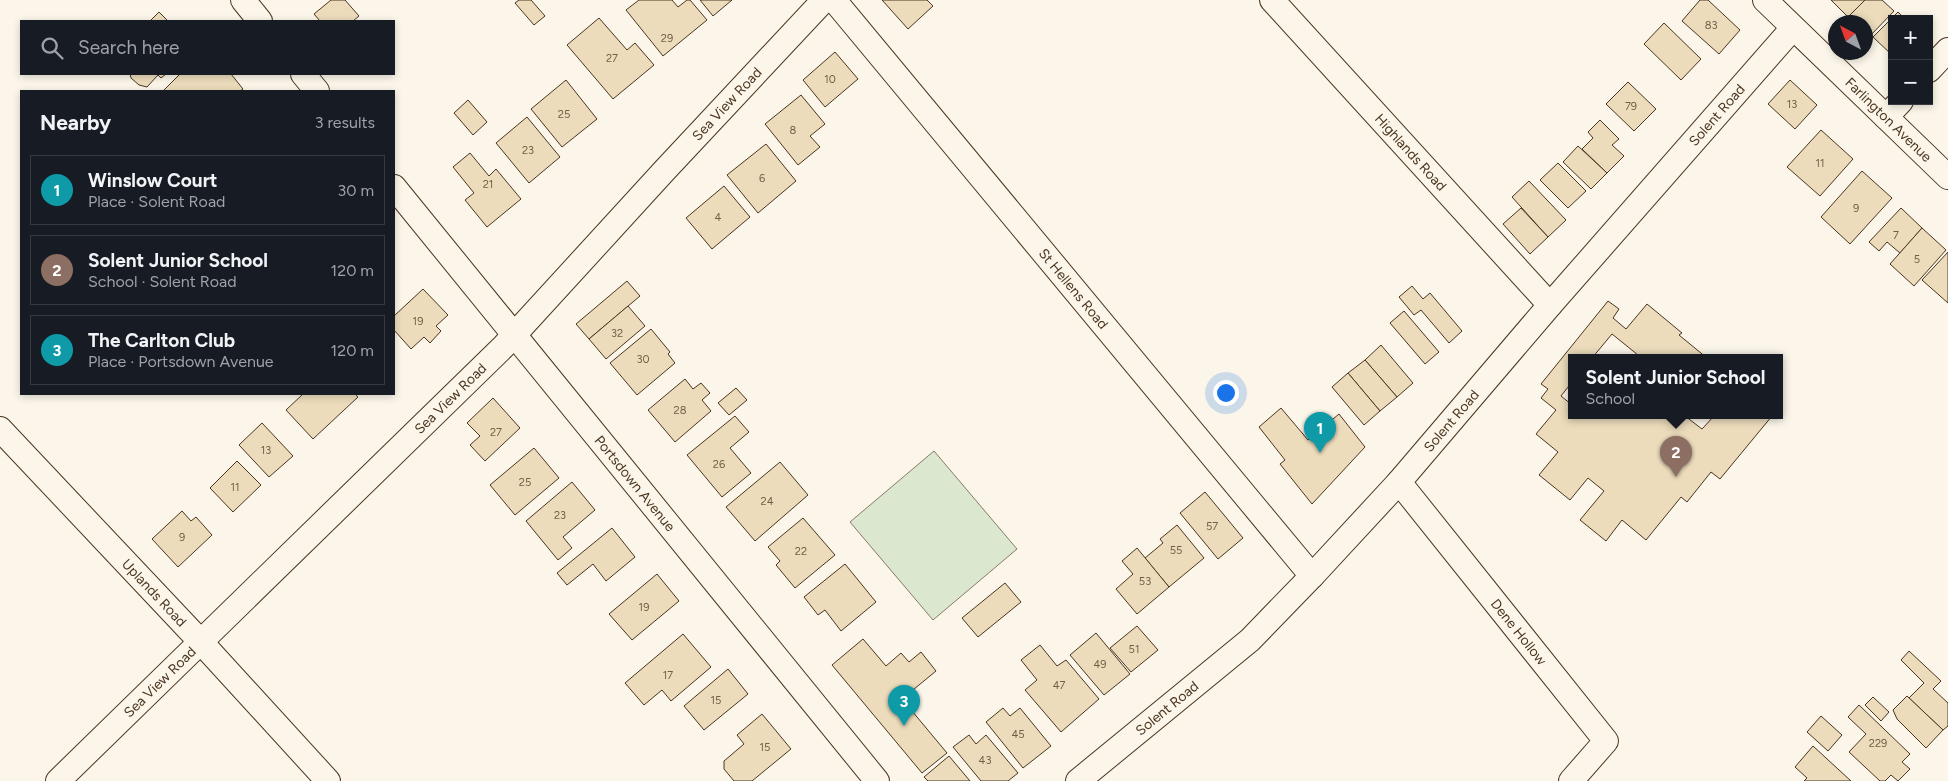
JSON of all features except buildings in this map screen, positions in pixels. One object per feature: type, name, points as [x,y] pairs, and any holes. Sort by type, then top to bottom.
[{"type":"street","points":[[243,0],[259,20]]},
{"type":"street","name":"Sea View Road","points":[[58,781],[513,336],[670,164],[824,0]]},
{"type":"street","name":"St Hellens Road","points":[[834,0],[1312,576]]},
{"type":"street","name":"Highlands Road","points":[[1272,0],[1550,305]]},
{"type":"street","name":"Farlington Avenue","points":[[1764,0],[1793,28],[1893,109],[1948,177]]},
{"type":"street","name":"Solent Road","points":[[1078,781],[1250,640],[1312,576],[1399,482],[1550,305],[1793,28]]},
{"type":"street","points":[[1933,66],[1948,50]]},
{"type":"street","points":[[304,75],[316,90]]},
{"type":"street","name":"Portsdown Avenue","points":[[395,188],[513,336],[877,781]]},
{"type":"street","name":"Uplands Road","points":[[0,429],[200,641],[328,781]]},
{"type":"street","name":"Dene Hollow","points":[[1399,482],[1606,741],[1571,781]]},
{"type":"green space","points":[[934,451],[1017,549],[933,620],[850,522]]},
{"type":"place","name":"Winslow Court","points":[[1320,453]]},
{"type":"place","name":"Solent Junior School","points":[[1676,477]]},
{"type":"place","name":"The Carlton Club","points":[[904,726]]}]
